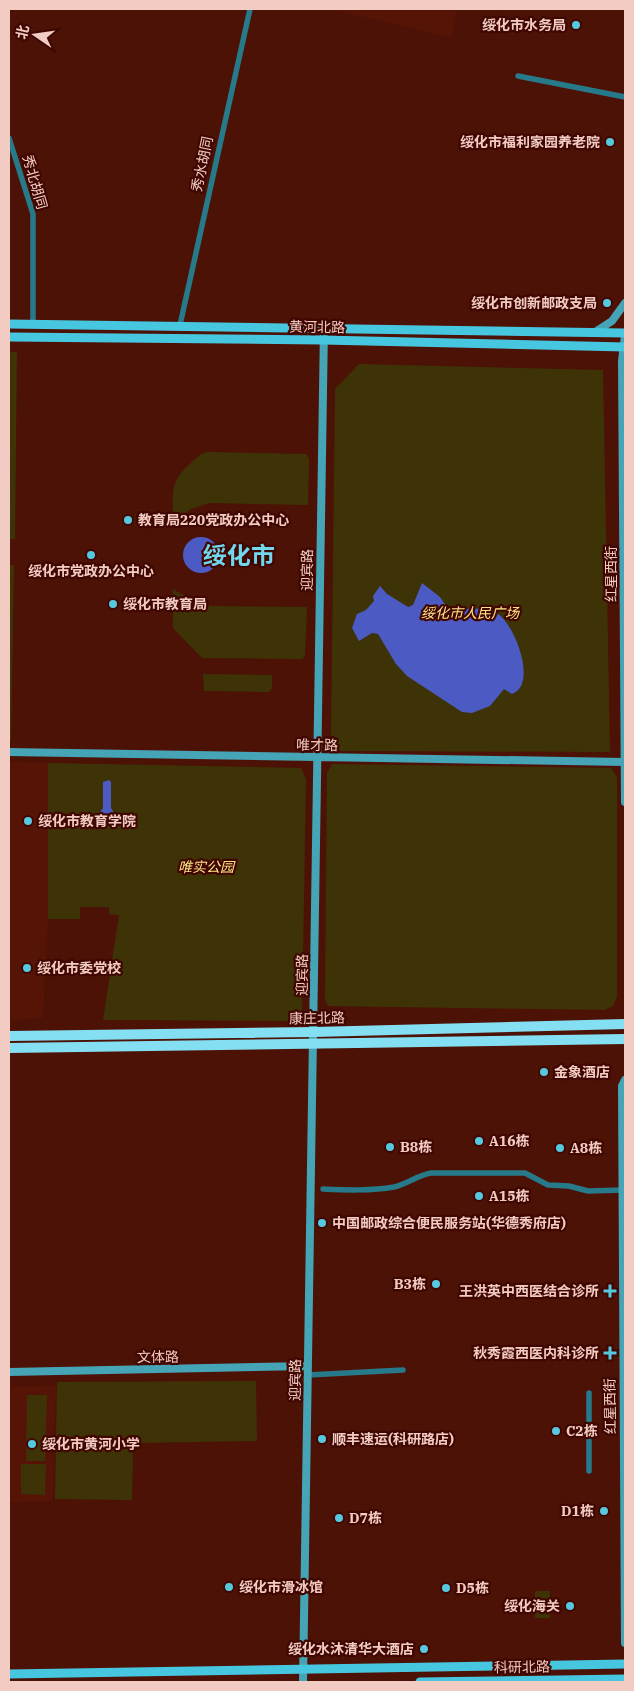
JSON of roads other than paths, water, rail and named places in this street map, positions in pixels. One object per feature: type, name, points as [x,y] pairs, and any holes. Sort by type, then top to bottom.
[{"type":"highway","name":"康庄北路","points":[[9,1036],[314,1032],[625,1024]]},
{"type":"highway","name":"康庄北路","points":[[9,1048],[625,1039]]},
{"type":"main road","points":[[595,332],[612,321],[625,303]]},
{"type":"main road","name":"黄河北路","points":[[9,324],[324,327],[625,334]]},
{"type":"main road","name":"迎宾路","points":[[302,1682],[314,1043],[324,327]]},
{"type":"main road","name":"红星西街","points":[[625,334],[625,802]]},
{"type":"main road","name":"黄河北路","points":[[9,337],[324,340],[624,347]]},
{"type":"main road","name":"唯才路","points":[[9,752],[624,762]]},
{"type":"main road","name":"红星西街","points":[[625,1080],[622,1086],[625,1643]]},
{"type":"main road","name":"文体路","points":[[9,1372],[308,1366]]},
{"type":"main road","points":[[9,1674],[625,1664]]},
{"type":"main road","name":"科研北路","points":[[420,1682],[625,1679]]},
{"type":"street","name":"秀水胡同","points":[[180,325],[250,9]]},
{"type":"street","points":[[518,76],[625,97]]},
{"type":"street","name":"秀北胡同","points":[[9,138],[33,214],[33,324]]},
{"type":"street","points":[[323,1189],[353,1190],[396,1187],[421,1174],[431,1173],[496,1172],[525,1173],[548,1185],[569,1186],[588,1190],[622,1190]]},
{"type":"street","points":[[308,1375],[403,1370]]},
{"type":"street","points":[[589,1393],[589,1471]]},
{"type":"place","name":"绥化市水务局","points":[[576,25]]},
{"type":"place","name":"绥化市福利家园养老院","points":[[610,142]]},
{"type":"place","name":"绥化市创新邮政支局","points":[[607,303]]},
{"type":"place","name":"教育局220党政办公中心","points":[[128,520]]},
{"type":"place","name":"绥化市党政办公中心","points":[[91,555]]},
{"type":"place","name":"绥化市教育局","points":[[113,604]]},
{"type":"place","name":"绥化市教育学院","points":[[28,821]]},
{"type":"place","name":"绥化市委党校","points":[[27,968]]},
{"type":"place","name":"金象酒店","points":[[544,1072]]},
{"type":"place","name":"A16栋","points":[[479,1141]]},
{"type":"place","name":"B8栋","points":[[390,1147]]},
{"type":"place","name":"A8栋","points":[[560,1148]]},
{"type":"place","name":"A15栋","points":[[479,1196]]},
{"type":"place","name":"中国邮政综合便民服务站(华德秀府店)","points":[[322,1223]]},
{"type":"place","name":"B3栋","points":[[436,1284]]},
{"type":"place","name":"王洪英中西医结合诊所","points":[[610,1291]]},
{"type":"place","name":"秋秀霞西医内科诊所","points":[[610,1353]]},
{"type":"place","name":"C2栋","points":[[556,1431]]},
{"type":"place","name":"顺丰速运(科研路店)","points":[[322,1439]]},
{"type":"place","name":"绥化市黄河小学","points":[[32,1444]]},
{"type":"place","name":"D1栋","points":[[604,1511]]},
{"type":"place","name":"D7栋","points":[[339,1518]]},
{"type":"place","name":"绥化市滑冰馆","points":[[229,1587]]},
{"type":"place","name":"D5栋","points":[[446,1588]]},
{"type":"place","name":"绥化海关","points":[[570,1606]]},
{"type":"place","name":"绥化水沐清华大酒店","points":[[424,1649]]},
{"type":"district","name":"绥化市","points":[[239,555]]},
{"type":"park label","name":"绥化市人民广场","points":[[470,613]]},
{"type":"park label","name":"唯实公园","points":[[206,867]]}]
